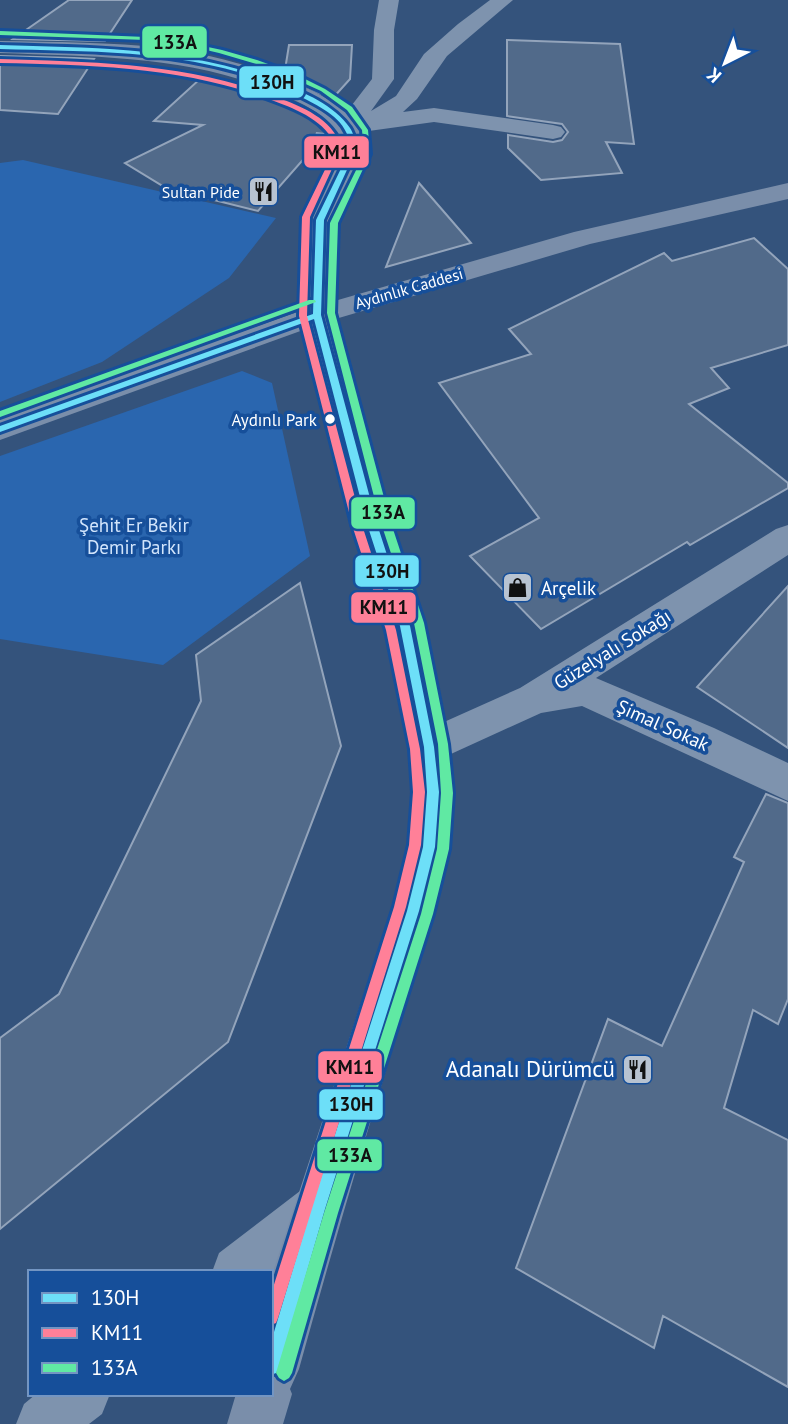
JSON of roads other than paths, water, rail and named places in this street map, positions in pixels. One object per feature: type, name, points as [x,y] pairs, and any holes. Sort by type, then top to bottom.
[{"type":"street","points":[[347,127],[383,79],[384,30],[389,0]]},
{"type":"street","points":[[347,127],[397,108],[412,92],[432,59],[503,0]]},
{"type":"street","points":[[0,47],[146,54],[210,64],[320,103],[347,127],[355,141],[320,220],[317,315],[372,524],[405,626],[429,747],[433,792],[429,847],[413,911],[318,1209],[273,1362]]},
{"type":"street","points":[[347,127],[434,115],[553,132]]},
{"type":"street","name":"Aydınlık Caddesi","points":[[0,429],[317,315],[583,238],[788,191]]},
{"type":"street","name":"Güzelyalı Sokağı","points":[[429,747],[533,699],[779,554]]},
{"type":"street","name":"Şimal Sokak","points":[[533,699],[584,690],[700,740],[788,783]]},
{"type":"street","points":[[241,1270],[318,1209]]},
{"type":"street","points":[[44,1424],[79,1396]]},
{"type":"street","points":[[255,1424],[263,1396]]},
{"type":"place","name":"Sultan Pide","points":[[263,192]]},
{"type":"place","name":"Aydınlı Park","points":[[330,419]]},
{"type":"place","name":"Arçelik","points":[[518,588]]},
{"type":"place","name":"Adanalı Dürümcü","points":[[638,1069]]},
{"type":"park label","name":"Şehit Er Bekir Demir Parkı","points":[[134,536]]}]
